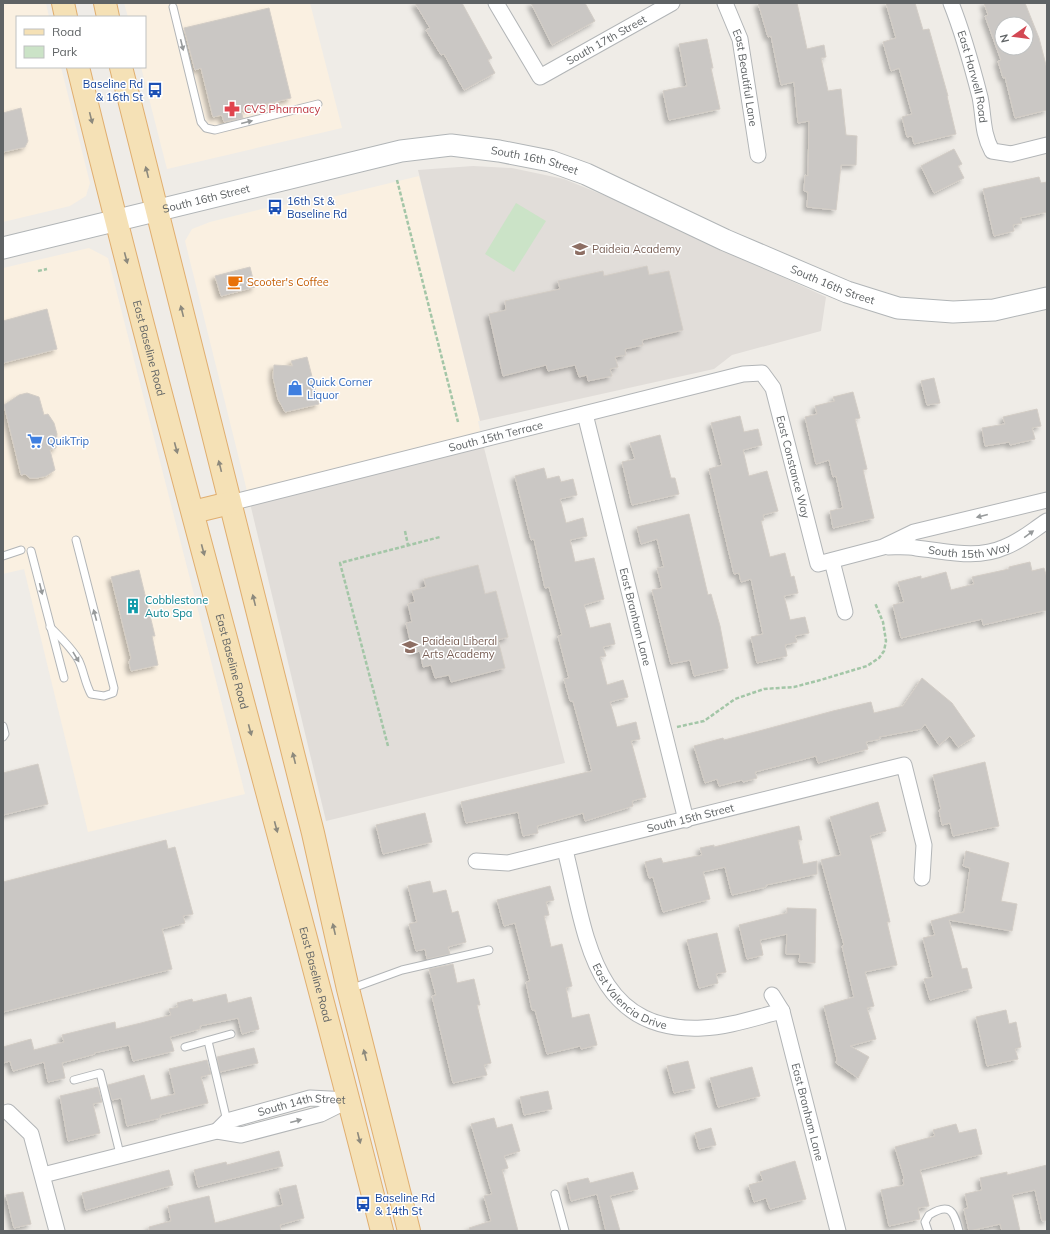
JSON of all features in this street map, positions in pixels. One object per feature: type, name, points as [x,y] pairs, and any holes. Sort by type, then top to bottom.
[{"type":"main road","points":[[63,3],[66,16]]},
{"type":"main road","points":[[105,3],[108,16]]},
{"type":"main road","name":"East Baseline Road","points":[[78,68],[116,220],[349,1100],[382,1231]]},
{"type":"main road","points":[[121,68],[313,833],[348,989],[409,1231]]},
{"type":"main road","name":"South 16th Street","points":[[3,248],[401,151],[451,145],[499,151],[550,161],[586,174],[725,240],[840,289],[898,308],[953,312],[994,310],[1047,298]]},
{"type":"main road","points":[[193,512],[230,503]]},
{"type":"main road","points":[[349,1100],[374,1093]]},
{"type":"street","name":"South 17th Street","points":[[496,3],[540,77],[672,3]]},
{"type":"street","name":"East Beautiful Lane","points":[[725,3],[740,39],[758,155]]},
{"type":"street","name":"East Harwell Road","points":[[951,3],[958,20],[980,98],[985,138],[992,151],[1011,154],[1047,145]]},
{"type":"street","name":"South 15th Terrace","points":[[230,503],[743,374],[762,373]]},
{"type":"street","name":"East Constance Way","points":[[762,373],[773,388],[818,564]]},
{"type":"street","name":"East Branham Lane","points":[[585,414],[686,820]]},
{"type":"street","name":"South 15th Way","points":[[818,564],[883,547],[914,532],[1047,500]]},
{"type":"street","name":"South 15th Way","points":[[883,547],[914,547],[966,555],[985,553],[1004,548],[1022,539],[1047,521]]},
{"type":"street","points":[[832,561],[845,612]]},
{"type":"street","name":"South 15th Street","points":[[476,861],[508,863],[904,765],[924,845],[922,878]]},
{"type":"street","name":"East Valencia Drive","points":[[565,850],[587,939],[599,973],[619,1001],[632,1012],[666,1027],[704,1028],[782,1011]]},
{"type":"street","name":"East Branham Lane","points":[[772,995],[782,1011],[838,1231]]},
{"type":"street","name":"South 14th Street","points":[[43,1175],[222,1126],[265,1110],[313,1097],[349,1100]]},
{"type":"street","name":"South 14th Street","points":[[222,1126],[242,1135],[321,1114],[349,1100]]},
{"type":"street","points":[[265,1110],[270,1128]]},
{"type":"street","points":[[8,1112],[31,1134],[57,1231]]},
{"type":"lane","points":[[173,7],[201,122],[206,128],[215,130],[318,104]]},
{"type":"lane","points":[[50,627],[70,647],[79,662],[85,684],[91,694],[104,696],[113,693],[114,688],[76,540]]},
{"type":"lane","points":[[3,556],[21,550]]},
{"type":"lane","points":[[31,551],[64,678]]},
{"type":"lane","points":[[3,726],[5,734],[3,737]]},
{"type":"lane","points":[[348,989],[402,970],[489,950]]},
{"type":"lane","points":[[185,1047],[231,1034]]},
{"type":"lane","points":[[208,1041],[222,1126]]},
{"type":"lane","points":[[74,1080],[100,1073],[120,1154]]},
{"type":"lane","points":[[555,1194],[565,1231]]},
{"type":"lane","points":[[928,1231],[926,1222],[929,1215],[941,1209],[948,1210],[955,1215],[959,1231]]},
{"type":"path","points":[[397,180],[458,422]]},
{"type":"path","points":[[38,271],[47,269]]},
{"type":"path","points":[[405,531],[408,545]]},
{"type":"path","points":[[388,746],[340,563],[440,537]]},
{"type":"path","points":[[677,728],[704,721],[735,699],[757,691],[764,689],[794,687],[867,666],[879,658],[884,651],[886,642],[883,622],[875,603]]},
{"type":"shaded area","points":[[3,3],[46,3],[49,16],[16,16],[16,68],[61,68],[90,183],[86,196],[70,206],[3,222]]},
{"type":"shaded area","points":[[124,3],[310,3],[342,128],[167,169],[141,68],[146,68],[146,16],[128,16]]},
{"type":"shaded area","name":"Paideia Academy","points":[[473,166],[512,168],[564,179],[618,201],[826,297],[821,331],[732,355],[714,369],[480,421],[418,170]]},
{"type":"shaded area","points":[[419,176],[480,421],[478,421],[482,440],[249,499],[185,241],[192,229],[210,222],[274,206],[316,201]]},
{"type":"shaded area","points":[[89,248],[108,258],[245,794],[88,832],[24,569],[3,574],[3,268]]},
{"type":"shaded area","name":"Paideia Liberal Arts Academy","points":[[482,440],[565,763],[326,821],[249,499]]},
{"type":"green space","points":[[516,203],[546,221],[514,272],[485,254]]},
{"type":"building","points":[[415,3],[462,3],[492,58],[488,60],[495,73],[464,90],[444,54],[441,55],[426,30],[430,28]]},
{"type":"building","points":[[531,3],[585,3],[595,21],[552,45]]},
{"type":"building","points":[[758,3],[797,3],[807,49],[824,45],[826,57],[821,58],[828,91],[841,89],[846,135],[857,136],[856,165],[841,165],[836,210],[807,207],[808,192],[804,191],[805,175],[808,176],[809,121],[798,123],[794,82],[781,85],[771,36],[768,37]]},
{"type":"building","points":[[886,3],[915,3],[923,30],[929,29],[948,96],[956,134],[914,144],[912,136],[907,137],[902,117],[912,114],[899,68],[891,71],[883,42],[896,38]]},
{"type":"building","points":[[984,3],[1025,3],[1030,16],[994,16],[994,41],[985,16],[988,15]]},
{"type":"building","name":"CVS Pharmacy","points":[[269,8],[291,98],[241,110],[243,118],[224,122],[222,115],[213,117],[201,68],[195,70],[184,28]]},
{"type":"building","points":[[1034,26],[1039,38],[1047,69],[1047,110],[1015,118],[1005,77],[1003,78],[998,61],[1001,60],[1000,56],[1034,56]]},
{"type":"building","points":[[707,39],[713,68],[711,68],[720,109],[669,120],[663,91],[687,86],[679,44]]},
{"type":"building","points":[[21,108],[28,141],[25,147],[3,152],[3,113]]},
{"type":"building","points":[[954,149],[962,164],[958,166],[964,178],[934,193],[921,166]]},
{"type":"building","points":[[1039,177],[1041,183],[1047,182],[1047,212],[1020,218],[1022,223],[1013,225],[1014,231],[994,236],[983,189]]},
{"type":"building","points":[[647,266],[649,275],[669,271],[683,330],[642,340],[643,345],[625,349],[626,355],[615,357],[618,367],[610,369],[612,376],[588,381],[587,375],[579,377],[575,365],[548,371],[546,365],[503,376],[489,314],[506,310],[505,301],[560,289],[558,281],[603,271],[604,276]]},
{"type":"building","name":"Scooter's Coffee","points":[[250,267],[255,287],[221,296],[215,276]]},
{"type":"building","points":[[47,309],[57,349],[3,363],[3,321]]},
{"type":"building","name":"Quick Corner Liquor","points":[[307,357],[319,404],[285,412],[278,399],[273,377],[274,365],[293,366],[291,361]]},
{"type":"building","points":[[934,378],[940,403],[927,405],[921,381]]},
{"type":"building","points":[[853,392],[860,418],[855,419],[867,469],[863,470],[874,518],[833,528],[830,511],[843,508],[836,476],[833,477],[829,460],[816,464],[805,417],[817,414],[815,406],[835,401],[833,397]]},
{"type":"building","name":"QuikTrip","points":[[27,393],[39,397],[44,415],[48,414],[54,423],[57,434],[56,448],[50,450],[55,470],[46,476],[37,478],[30,478],[25,474],[21,475],[4,405],[19,395]]},
{"type":"building","points":[[1037,409],[1041,426],[1032,428],[1035,439],[1010,445],[1009,442],[985,446],[982,428],[1005,424],[1003,417]]},
{"type":"building","points":[[740,416],[744,432],[758,429],[762,445],[743,450],[749,476],[767,471],[778,511],[763,515],[764,520],[761,521],[770,557],[785,553],[791,577],[794,576],[798,593],[784,596],[790,620],[805,617],[809,633],[795,636],[797,642],[785,645],[787,656],[757,663],[751,637],[763,634],[751,579],[741,582],[739,573],[734,574],[709,469],[722,465],[711,423]]},
{"type":"building","points":[[660,435],[671,478],[675,478],[679,494],[632,505],[622,462],[635,459],[630,443]]},
{"type":"building","points":[[544,468],[547,479],[559,476],[561,482],[573,479],[577,495],[560,499],[566,523],[583,518],[587,536],[570,540],[575,562],[594,558],[604,599],[584,605],[590,628],[610,623],[615,644],[603,647],[606,656],[600,657],[607,685],[623,680],[628,697],[610,702],[617,727],[636,722],[640,739],[631,741],[646,797],[632,801],[633,806],[585,821],[583,813],[537,826],[538,833],[523,836],[518,812],[466,823],[461,802],[592,771],[573,701],[570,701],[564,679],[569,678],[558,636],[562,635],[549,587],[545,588],[534,539],[531,540],[515,476]]},
{"type":"building","points":[[689,514],[708,595],[711,594],[720,626],[728,668],[694,676],[690,660],[671,664],[652,590],[662,588],[657,568],[664,567],[657,539],[641,544],[637,527]]},
{"type":"building","points":[[1030,562],[1032,571],[1044,568],[1047,578],[1047,610],[983,625],[982,619],[901,638],[893,605],[904,602],[898,582],[921,576],[921,579],[946,572],[951,590],[974,584],[972,577],[1009,569],[1009,567]]},
{"type":"building","points":[[478,565],[485,594],[496,591],[508,637],[498,640],[505,668],[451,682],[449,675],[435,678],[431,665],[423,667],[420,651],[413,653],[406,623],[412,622],[408,604],[415,602],[412,591],[426,587],[424,579]]},
{"type":"building","name":"Cobblestone Auto Spa","points":[[139,570],[155,636],[152,636],[158,665],[131,671],[129,662],[131,658],[111,577]]},
{"type":"building","points":[[922,678],[952,703],[975,736],[958,747],[950,736],[939,745],[925,724],[921,729],[879,737],[880,739],[866,742],[868,749],[818,763],[816,756],[755,772],[757,778],[743,782],[742,780],[719,786],[717,779],[705,783],[694,746],[723,738],[724,740],[871,702],[874,713],[903,706]]},
{"type":"building","points":[[985,762],[999,826],[953,836],[950,823],[942,825],[939,810],[941,809],[933,775]]},
{"type":"building","points":[[38,764],[48,804],[3,815],[3,773]]},
{"type":"building","points":[[878,802],[886,831],[870,836],[890,922],[887,922],[897,965],[865,972],[874,1006],[867,1008],[876,1039],[850,1046],[869,1057],[858,1078],[836,1063],[837,1059],[824,1006],[854,997],[842,946],[844,945],[821,860],[841,855],[830,817]]},
{"type":"building","points":[[425,813],[432,842],[383,854],[376,825]]},
{"type":"building","points":[[799,826],[802,840],[798,840],[803,864],[817,861],[817,874],[766,885],[766,887],[732,895],[725,867],[703,872],[710,899],[663,912],[653,877],[649,878],[645,862],[661,858],[663,863],[702,855],[700,848],[714,845],[714,847]]},
{"type":"building","points":[[166,840],[168,849],[175,847],[193,914],[183,916],[185,923],[162,929],[172,969],[3,1012],[3,882]]},
{"type":"building","points":[[966,851],[1009,863],[1001,901],[1017,904],[1012,931],[949,920],[962,969],[967,968],[972,988],[930,1000],[924,979],[933,977],[923,938],[935,935],[931,921],[964,912],[970,868],[963,866]]},
{"type":"building","points":[[430,881],[433,893],[446,890],[452,913],[458,911],[466,942],[448,947],[450,954],[427,959],[425,949],[416,951],[409,924],[417,922],[408,886]]},
{"type":"building","points":[[550,886],[554,900],[546,902],[549,915],[544,916],[551,947],[562,944],[572,986],[566,988],[572,1018],[589,1014],[597,1045],[581,1049],[580,1046],[547,1054],[535,1010],[532,1010],[526,982],[530,981],[515,923],[504,926],[497,900]]},
{"type":"building","points":[[787,908],[816,909],[815,963],[799,962],[800,954],[786,954],[787,934],[760,940],[763,955],[747,959],[739,925],[787,913]]},
{"type":"building","points":[[717,933],[726,972],[716,974],[718,983],[699,988],[687,940]]},
{"type":"building","points":[[453,964],[457,983],[474,979],[480,1005],[477,1005],[491,1063],[484,1065],[487,1075],[453,1083],[432,996],[436,995],[429,969]]},
{"type":"building","points":[[226,994],[228,1003],[251,997],[259,1029],[242,1034],[238,1018],[200,1026],[200,1029],[170,1037],[174,1051],[133,1061],[129,1045],[94,1053],[95,1054],[62,1063],[65,1078],[48,1082],[44,1062],[13,1071],[10,1061],[3,1063],[3,1047],[31,1039],[34,1050],[64,1042],[62,1035],[115,1022],[116,1029],[141,1023],[171,1015],[169,1009],[178,1007],[177,1003],[192,999],[193,1002]]},
{"type":"building","points":[[1006,1010],[1009,1024],[1016,1022],[1021,1047],[1015,1049],[1018,1059],[987,1066],[976,1017]]},
{"type":"building","points":[[254,1048],[258,1063],[220,1072],[217,1057]]},
{"type":"building","points":[[207,1060],[211,1074],[201,1077],[208,1103],[160,1115],[160,1118],[127,1126],[121,1098],[112,1100],[108,1085],[144,1075],[151,1100],[175,1094],[169,1069]]},
{"type":"building","points":[[688,1061],[695,1088],[674,1093],[667,1066]]},
{"type":"building","points":[[752,1067],[760,1096],[718,1107],[710,1078]]},
{"type":"building","points":[[98,1087],[102,1102],[93,1104],[100,1133],[68,1141],[60,1096]]},
{"type":"building","points":[[548,1091],[552,1109],[524,1115],[520,1097]]},
{"type":"building","points":[[494,1118],[497,1128],[512,1124],[520,1151],[504,1156],[508,1168],[502,1170],[518,1231],[470,1231],[469,1228],[491,1221],[484,1196],[492,1194],[471,1124]]},
{"type":"building","points":[[956,1124],[959,1133],[976,1129],[982,1154],[920,1170],[929,1206],[918,1208],[920,1219],[889,1226],[881,1190],[904,1185],[904,1178],[895,1147],[935,1136],[933,1130]]},
{"type":"building","points":[[711,1128],[716,1145],[699,1149],[695,1133]]},
{"type":"building","points":[[279,1151],[283,1166],[198,1187],[194,1170],[226,1162],[227,1165]]},
{"type":"building","points":[[795,1161],[806,1199],[770,1209],[766,1198],[754,1202],[749,1185],[763,1181],[760,1172]]},
{"type":"building","points":[[1047,1165],[1047,1220],[1042,1221],[1035,1190],[1012,1195],[1020,1231],[1002,1231],[1000,1224],[969,1231],[964,1209],[968,1208],[965,1194],[982,1190],[980,1178],[1007,1172],[1007,1175]]},
{"type":"building","points":[[169,1170],[173,1185],[86,1210],[82,1193]]},
{"type":"building","points":[[633,1172],[638,1189],[610,1196],[620,1231],[606,1231],[597,1194],[571,1201],[567,1183],[588,1178],[590,1183]]},
{"type":"building","points":[[296,1185],[304,1218],[280,1225],[281,1231],[149,1231],[149,1227],[171,1221],[168,1206],[209,1196],[215,1223],[283,1205],[279,1189]]},
{"type":"building","points":[[23,1192],[31,1224],[14,1228],[6,1195]]},
{"type":"place","name":"Baseline Rd & 16th St","points":[[155,90]]},
{"type":"place","name":"CVS Pharmacy","points":[[232,109]]},
{"type":"place","name":"16th St & Baseline Rd","points":[[275,207]]},
{"type":"place","name":"Paideia Academy","points":[[580,249]]},
{"type":"place","name":"Scooter's Coffee","points":[[235,282]]},
{"type":"place","name":"Quick Corner Liquor","points":[[295,388]]},
{"type":"place","name":"QuikTrip","points":[[35,441]]},
{"type":"place","name":"Cobblestone Auto Spa","points":[[133,606]]},
{"type":"place","name":"Paideia Liberal Arts Academy","points":[[410,647]]},
{"type":"place","name":"Baseline Rd & 14th St","points":[[363,1204]]}]
